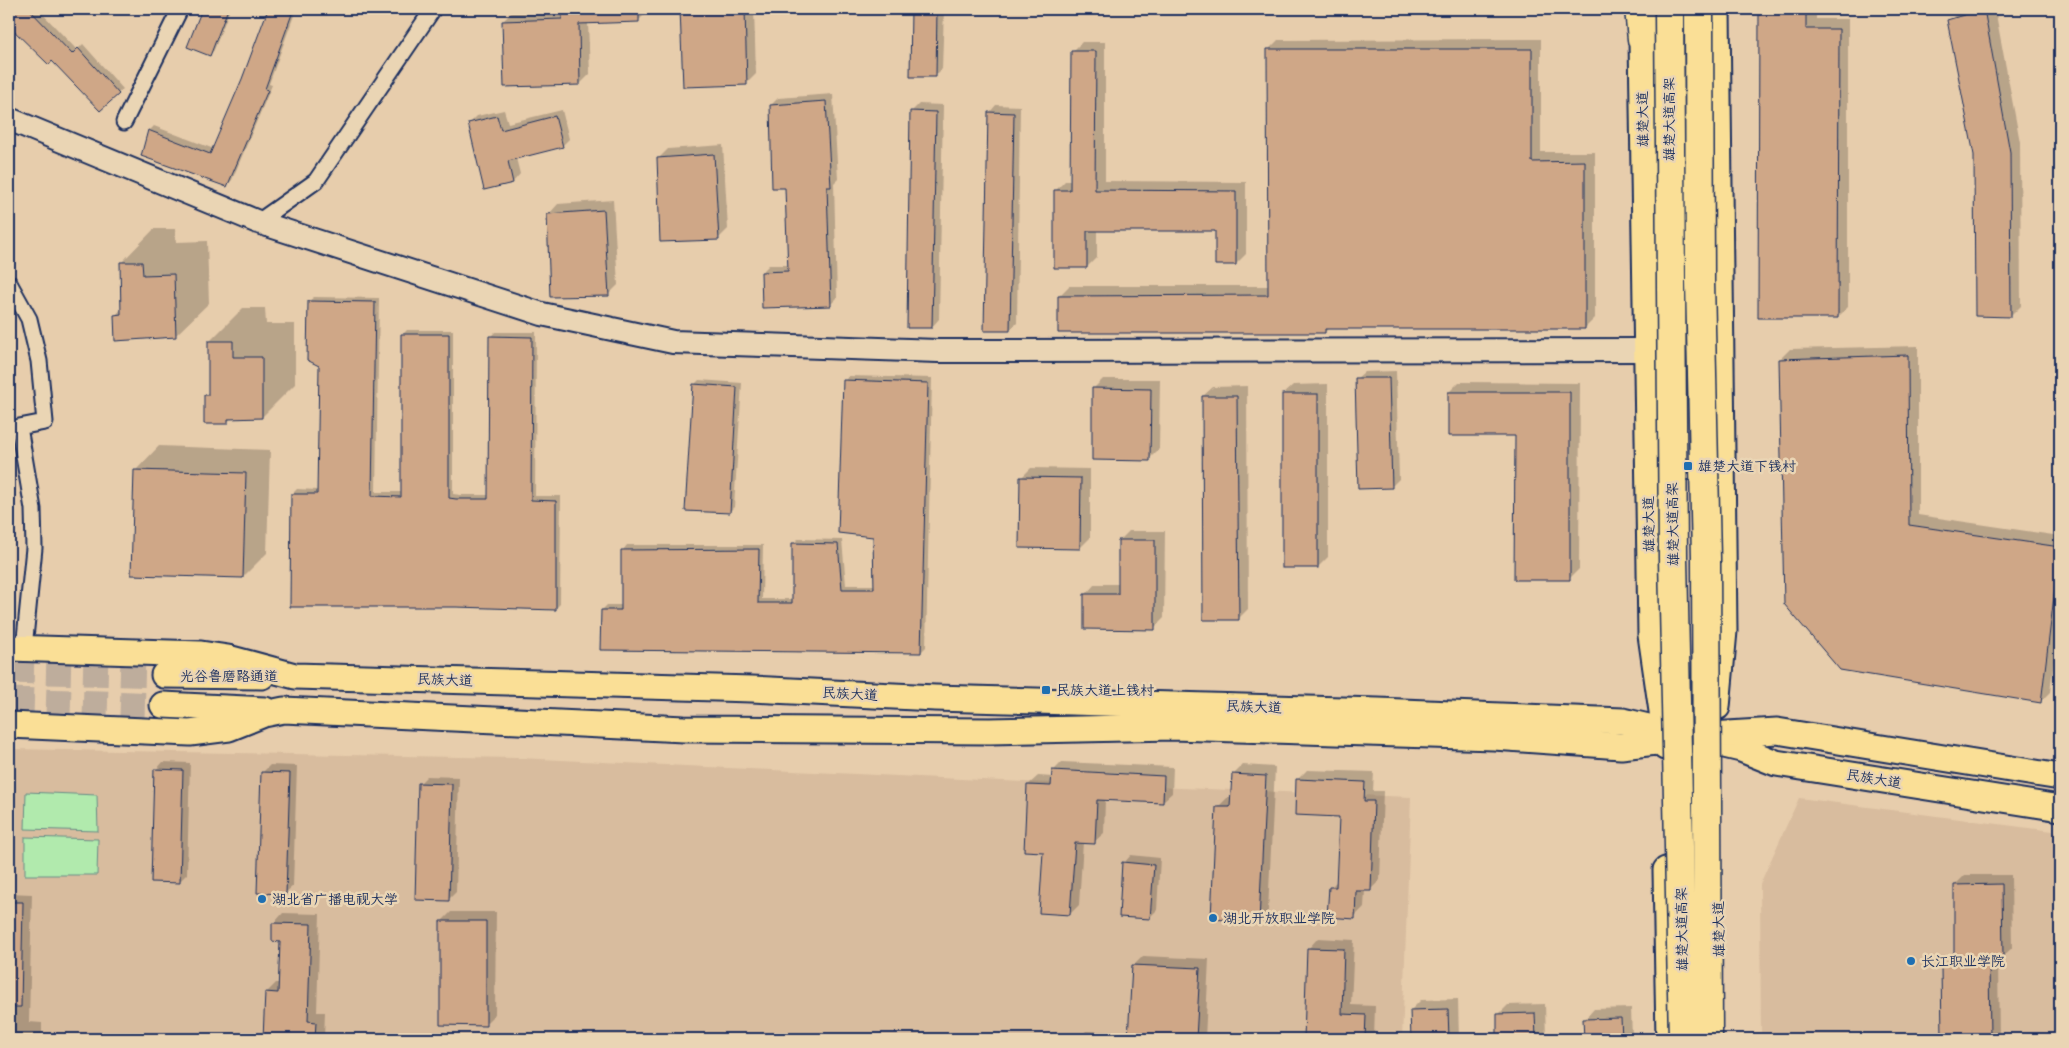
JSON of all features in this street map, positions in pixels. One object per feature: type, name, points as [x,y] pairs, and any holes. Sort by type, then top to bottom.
[{"type":"highway","points":[[1639,9],[1642,39]]},
{"type":"highway","name":"雄楚大道高架","points":[[1668,9],[1673,558],[1684,1039]]},
{"type":"highway","name":"雄楚大道高架","points":[[1699,9],[1700,281],[1706,558],[1708,1039]]},
{"type":"main road","name":"雄楚大道","points":[[1646,9],[1642,39],[1651,635],[1665,736],[1669,1039]]},
{"type":"main road","name":"雄楚大道","points":[[1717,9],[1724,632],[1707,739],[1720,1039]]},
{"type":"main road","name":"民族大道","points":[[16,648],[201,654],[228,658],[295,676],[1388,711],[1623,721],[1665,736],[1707,739],[1776,731],[2060,777]]},
{"type":"main road","name":"光谷鲁磨路通道","points":[[164,675],[295,676]]},
{"type":"main road","points":[[163,705],[284,710]]},
{"type":"main road","name":"民族大道","points":[[9,725],[190,732],[229,728],[264,714],[284,710],[684,729],[990,731],[1173,727],[1484,736],[1621,746],[1665,736]]},
{"type":"main road","name":"民族大道","points":[[1707,739],[1741,749],[1776,764],[2060,808]]},
{"type":"street","points":[[124,122],[180,9]]},
{"type":"street","points":[[258,222],[316,181],[433,9]]},
{"type":"street","points":[[9,119],[258,222],[542,314],[673,342],[938,351],[1647,350]]},
{"type":"street","points":[[9,283],[29,319],[39,362],[45,422],[19,427],[34,509],[34,548],[16,648]]},
{"type":"shaded area","points":[[9,749],[519,758],[1024,782],[1411,797],[1402,1039],[9,1039]]},
{"type":"shaded area","name":"长江职业学院","points":[[1799,798],[2060,832],[2060,1039],[1761,1039],[1760,884]]},
{"type":"green space","points":[[26,792],[97,795],[98,831],[25,829]]},
{"type":"green space","points":[[25,837],[98,839],[97,875],[25,875]]},
{"type":"building","points":[[9,9],[29,9],[72,54],[78,48],[119,94],[100,111],[52,61],[49,65],[9,26]]},
{"type":"building","points":[[202,9],[228,9],[210,56],[187,47]]},
{"type":"building","points":[[268,9],[276,9],[292,14],[265,89],[268,90],[227,187],[141,156],[148,130],[210,154],[242,79]]},
{"type":"building","points":[[562,9],[639,9],[639,22],[579,24],[580,85],[504,87],[502,21],[562,19]]},
{"type":"building","points":[[680,9],[745,9],[747,85],[683,87]]},
{"type":"building","points":[[911,9],[937,9],[936,77],[910,77]]},
{"type":"building","points":[[1759,9],[1806,9],[1806,29],[1839,29],[1838,318],[1758,318]]},
{"type":"building","points":[[1984,9],[2010,152],[2011,317],[1975,316],[1974,155],[1947,20]]},
{"type":"building","points":[[1267,49],[1532,49],[1532,162],[1585,161],[1585,329],[1325,329],[1325,333],[1058,333],[1058,296],[1268,295]]},
{"type":"building","points":[[1071,51],[1096,51],[1095,190],[1236,191],[1236,265],[1215,265],[1215,231],[1087,231],[1087,268],[1054,268],[1054,190],[1070,190]]},
{"type":"building","points":[[826,101],[831,187],[827,187],[831,306],[762,308],[761,272],[788,271],[785,188],[772,188],[770,105]]},
{"type":"building","points":[[910,111],[936,112],[932,328],[907,328]]},
{"type":"building","points":[[988,112],[1014,113],[1010,331],[984,331]]},
{"type":"building","points":[[497,116],[501,130],[555,116],[563,147],[508,161],[513,183],[484,190],[468,123]]},
{"type":"building","points":[[714,154],[719,240],[660,242],[657,158]]},
{"type":"building","points":[[604,210],[609,296],[550,297],[547,214]]},
{"type":"building","points":[[120,262],[142,262],[143,275],[174,274],[176,337],[115,341],[114,315],[121,314]]},
{"type":"building","points":[[308,301],[375,302],[372,496],[401,497],[401,334],[449,334],[449,498],[456,499],[488,499],[489,336],[532,337],[531,500],[556,501],[556,610],[456,607],[290,607],[291,494],[317,494],[319,366],[307,360]]},
{"type":"building","points":[[208,341],[233,341],[233,357],[262,357],[262,418],[228,419],[228,424],[204,424],[204,395],[208,395]]},
{"type":"building","points":[[1908,355],[1909,525],[2060,547],[2041,703],[1840,670],[1784,604],[1779,359]]},
{"type":"building","points":[[1355,378],[1389,378],[1392,488],[1358,489]]},
{"type":"building","points":[[843,380],[928,383],[921,653],[600,650],[601,610],[621,610],[621,550],[759,549],[758,603],[792,603],[792,543],[838,544],[842,589],[874,589],[873,537],[838,533]]},
{"type":"building","points":[[693,384],[737,387],[730,513],[685,511]]},
{"type":"building","points":[[1092,388],[1151,389],[1150,461],[1092,460]]},
{"type":"building","points":[[1448,392],[1570,392],[1570,580],[1514,580],[1515,436],[1448,436]]},
{"type":"building","points":[[1282,394],[1318,394],[1318,568],[1282,568]]},
{"type":"building","points":[[1202,396],[1237,396],[1239,620],[1203,620]]},
{"type":"building","points":[[134,470],[246,473],[243,578],[131,575]]},
{"type":"building","points":[[1020,477],[1081,478],[1080,549],[1019,548]]},
{"type":"building","points":[[1118,540],[1155,540],[1155,630],[1084,629],[1084,594],[1118,594]]},
{"type":"building","points":[[154,769],[183,770],[180,883],[151,882]]},
{"type":"building","points":[[1052,770],[1164,776],[1163,803],[1097,800],[1095,844],[1075,843],[1070,915],[1039,913],[1043,852],[1024,851],[1027,785],[1051,786]]},
{"type":"building","points":[[261,772],[290,773],[286,894],[257,893]]},
{"type":"building","points":[[1232,774],[1266,776],[1259,922],[1211,919],[1216,807],[1230,807]]},
{"type":"building","points":[[1296,779],[1365,782],[1364,801],[1374,801],[1371,891],[1356,891],[1355,919],[1327,917],[1329,887],[1336,887],[1339,817],[1295,815]]},
{"type":"building","points":[[418,783],[452,784],[449,901],[415,900]]},
{"type":"building","points":[[1122,862],[1154,865],[1150,919],[1119,917]]},
{"type":"building","points":[[2002,884],[2003,959],[1989,959],[1990,1039],[1942,1039],[1941,965],[1954,965],[1954,885]]},
{"type":"building","points":[[9,902],[23,902],[21,1007],[9,1007]]},
{"type":"building","points":[[440,921],[486,921],[486,1026],[440,1025]]},
{"type":"building","points":[[272,923],[311,924],[308,1021],[316,1022],[315,1039],[263,1039],[265,992],[278,993],[280,942],[272,941]]},
{"type":"building","points":[[1307,948],[1344,949],[1342,1014],[1366,1015],[1365,1039],[1304,1039]]},
{"type":"building","points":[[1132,965],[1200,968],[1196,1039],[1128,1039]]},
{"type":"building","points":[[1448,1009],[1449,1039],[1411,1039],[1410,1010]]},
{"type":"building","points":[[1535,1013],[1536,1039],[1497,1039],[1497,1014]]},
{"type":"building","points":[[1621,1018],[1622,1039],[1584,1039],[1583,1019]]},
{"type":"tunnel","points":[[9,671],[164,675]]},
{"type":"tunnel","points":[[9,700],[163,705]]},
{"type":"place","name":"雄楚大道下钱村","points":[[1688,466]]},
{"type":"place","name":"民族大道上钱村","points":[[1046,690]]},
{"type":"place","name":"湖北省广播电视大学","points":[[262,899]]},
{"type":"place","name":"湖北开放职业学院","points":[[1213,918]]},
{"type":"place","name":"长江职业学院","points":[[1911,961]]}]
